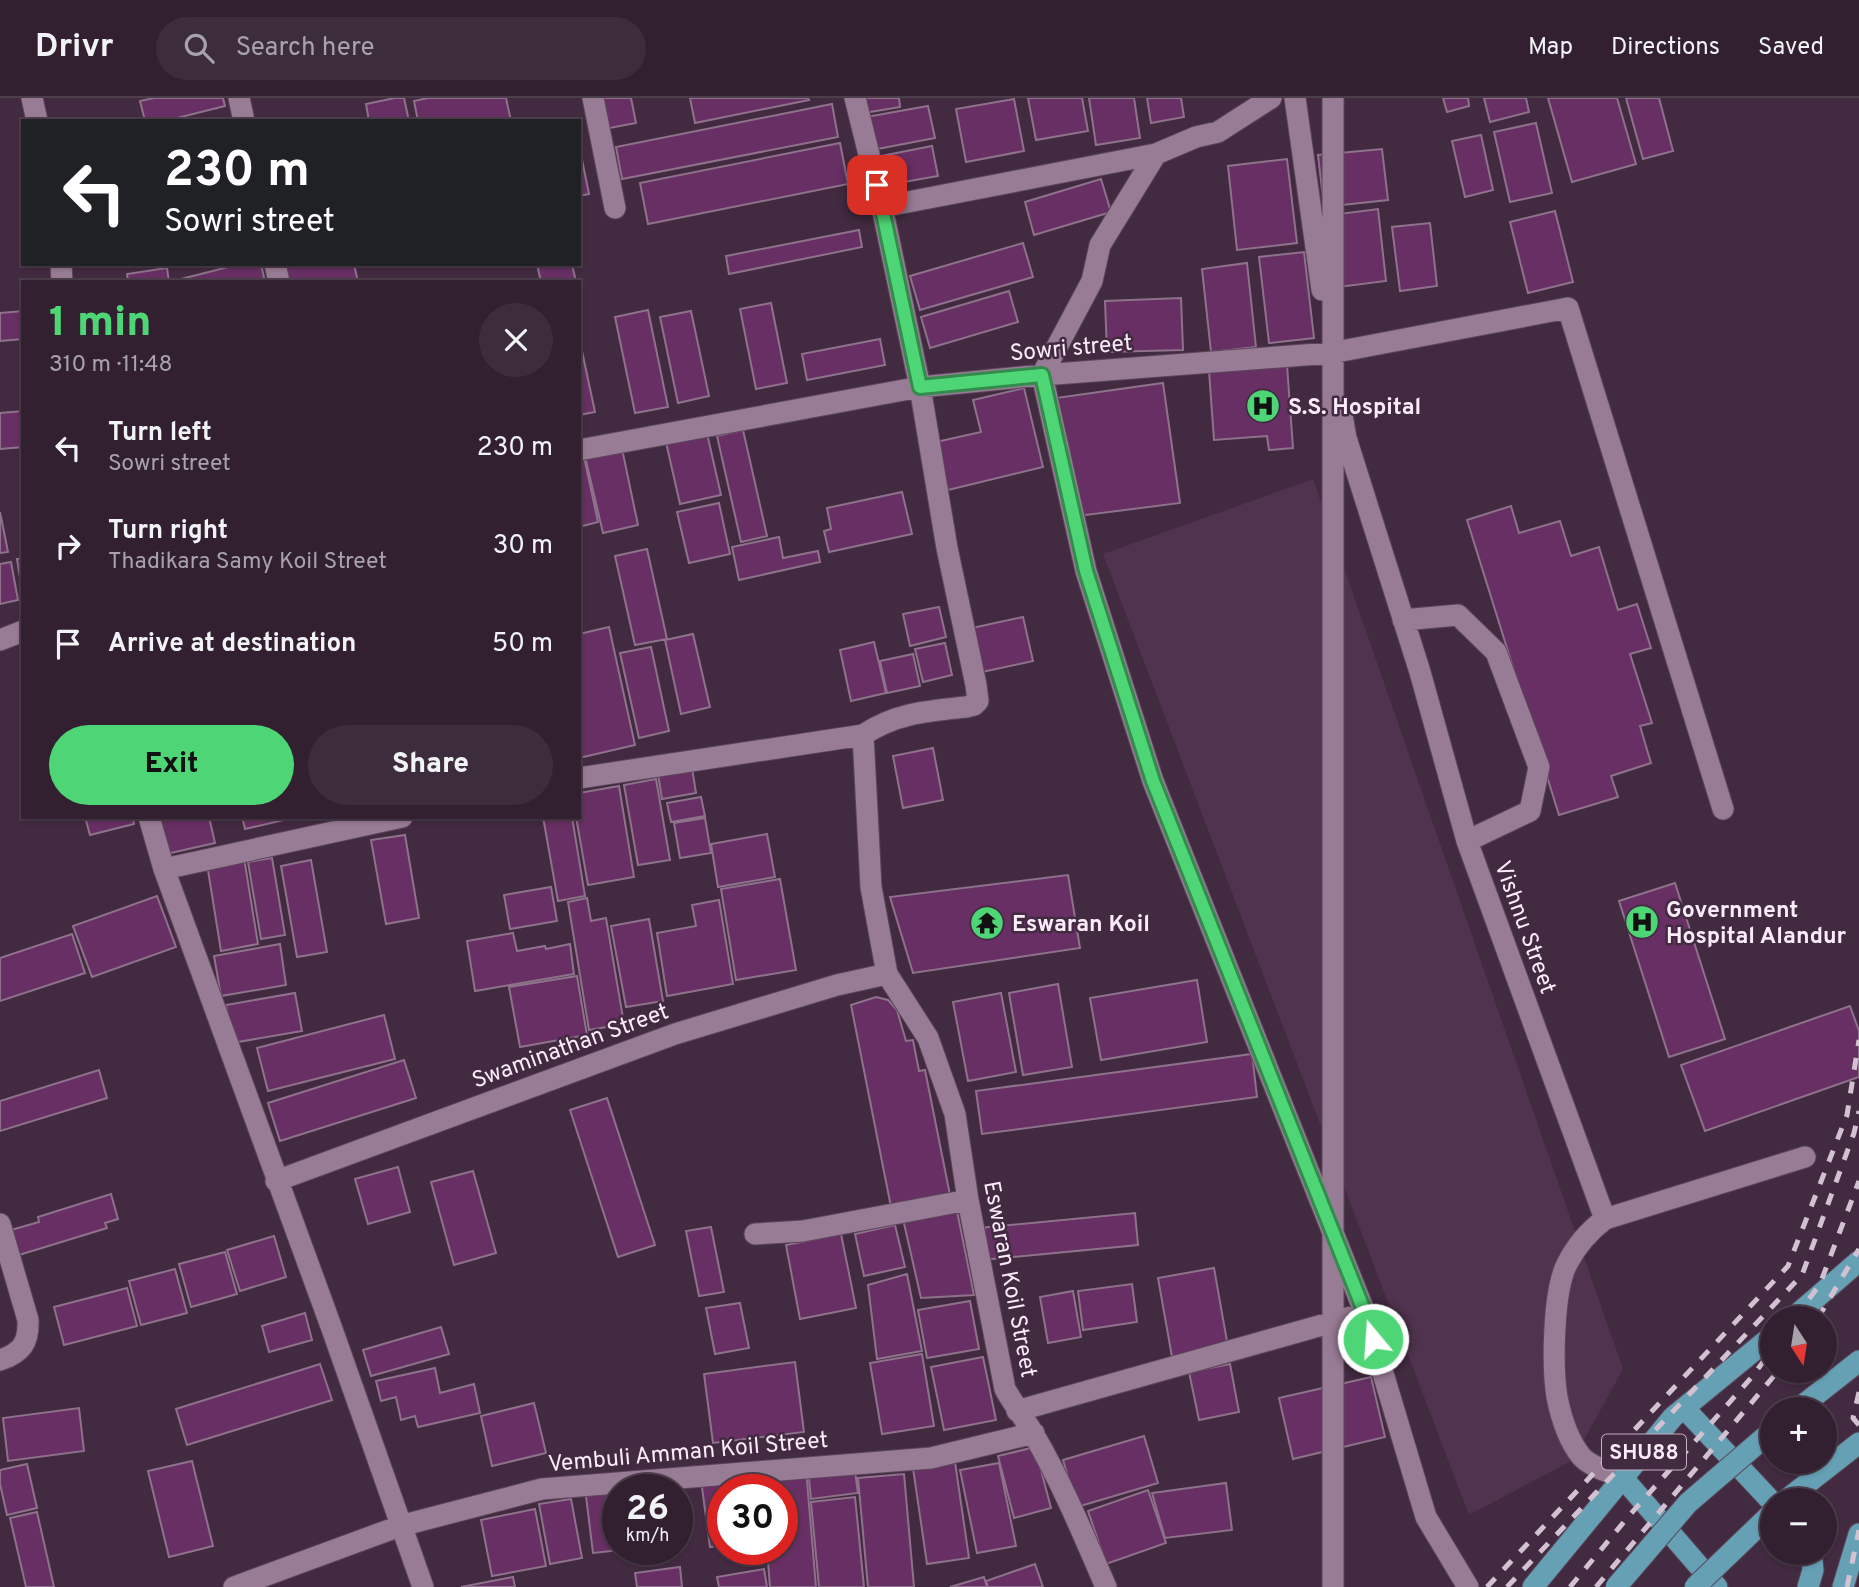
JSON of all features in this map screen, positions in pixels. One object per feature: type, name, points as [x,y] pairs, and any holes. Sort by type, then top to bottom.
[{"type":"main road","points":[[1807,1306],[1859,1261]]},
{"type":"main road","name":"SHU88","points":[[1533,1587],[1673,1417],[1760,1346]]},
{"type":"main road","points":[[1813,1397],[1859,1361]]},
{"type":"main road","points":[[1684,1408],[1760,1489]]},
{"type":"main road","points":[[1616,1587],[1688,1503],[1760,1441]]},
{"type":"main road","points":[[1801,1488],[1859,1443]]},
{"type":"main road","points":[[1623,1478],[1717,1587]]},
{"type":"main road","points":[[1695,1587],[1760,1524]]},
{"type":"main road","points":[[1843,1587],[1859,1534]]},
{"type":"main road","points":[[1808,1587],[1812,1565]]},
{"type":"street","points":[[32,98],[37,119]]},
{"type":"street","points":[[239,98],[244,119]]},
{"type":"street","points":[[593,98],[589,129],[615,208]]},
{"type":"street","points":[[581,778],[863,735],[909,713],[966,707],[978,701],[947,548],[920,387],[882,207],[855,98]]},
{"type":"street","points":[[882,207],[1156,154],[1170,146],[1218,132],[1271,98]]},
{"type":"street","name":"Vishnu Street","points":[[1295,98],[1331,353],[1346,438],[1403,620],[1467,841],[1605,1219]]},
{"type":"street","points":[[1333,98],[1334,1587]]},
{"type":"street","points":[[1156,154],[1100,244],[1092,281],[1042,375],[1086,571],[1153,781],[1365,1313],[1426,1517],[1468,1587]]},
{"type":"street","name":"Sowri street","points":[[581,450],[920,387],[1331,353],[1568,308],[1723,809]]},
{"type":"street","points":[[1403,620],[1458,615],[1496,652],[1539,767],[1530,811],[1467,841]]},
{"type":"street","points":[[0,640],[21,632]]},
{"type":"street","points":[[863,735],[871,887],[887,974]]},
{"type":"street","points":[[150,819],[164,869],[423,1587]]},
{"type":"street","points":[[164,869],[393,819]]},
{"type":"street","name":"Swaminathan Street","points":[[276,1181],[675,1034],[837,985],[887,974]]},
{"type":"street","name":"Eswaran Koil Street","points":[[887,974],[928,1038],[955,1114],[968,1200],[1005,1389],[1034,1433],[1106,1587]]},
{"type":"street","points":[[1623,1478],[1583,1458],[1563,1422],[1555,1371],[1558,1292],[1566,1265],[1588,1232],[1605,1219],[1805,1157]]},
{"type":"street","points":[[755,1234],[803,1231],[968,1200]]},
{"type":"street","points":[[0,1224],[29,1320],[29,1336],[24,1345],[0,1360]]},
{"type":"street","points":[[1017,1410],[1365,1313]]},
{"type":"street","name":"Vembuli Amman Koil Street","points":[[234,1587],[400,1526],[542,1489],[932,1458],[1034,1433]]},
{"type":"shaded area","points":[[1313,479],[1623,1369],[1573,1460],[1469,1515],[1103,554]]},
{"type":"building","points":[[154,98],[223,98],[225,106],[173,119],[144,119],[140,101]]},
{"type":"building","points":[[404,98],[409,119],[369,119],[366,104]]},
{"type":"building","points":[[428,98],[506,98],[511,119],[418,119],[414,101]]},
{"type":"building","points":[[597,98],[631,98],[636,123],[604,129]]},
{"type":"building","points":[[690,98],[808,98],[809,100],[695,123]]},
{"type":"building","points":[[861,98],[899,98],[900,107],[864,113]]},
{"type":"building","points":[[1028,98],[1082,98],[1088,131],[1036,140]]},
{"type":"building","points":[[1089,98],[1134,98],[1140,138],[1096,145]]},
{"type":"building","points":[[1147,98],[1181,98],[1184,117],[1151,123]]},
{"type":"building","points":[[1443,98],[1468,98],[1469,106],[1447,112]]},
{"type":"building","points":[[1484,98],[1526,98],[1529,112],[1490,122]]},
{"type":"building","points":[[1548,98],[1617,98],[1636,164],[1572,182]]},
{"type":"building","points":[[1626,98],[1659,98],[1673,151],[1643,159]]},
{"type":"building","points":[[1014,99],[1024,151],[966,162],[956,109]]},
{"type":"building","points":[[832,104],[838,137],[622,179],[616,147]]},
{"type":"building","points":[[928,106],[935,138],[872,150],[866,117]]},
{"type":"building","points":[[1536,123],[1552,193],[1510,202],[1494,132]]},
{"type":"building","points":[[1481,135],[1493,190],[1465,197],[1452,141]]},
{"type":"building","points":[[840,143],[848,184],[648,224],[640,183]]},
{"type":"building","points":[[932,146],[938,176],[881,186],[876,157]]},
{"type":"building","points":[[1382,149],[1388,200],[1324,207],[1318,155]]},
{"type":"building","points":[[581,155],[589,194],[581,196]]},
{"type":"building","points":[[1287,159],[1297,243],[1237,250],[1228,166]]},
{"type":"building","points":[[1101,179],[1111,212],[1034,235],[1025,202]]},
{"type":"building","points":[[1378,209],[1386,281],[1331,288],[1323,216]]},
{"type":"building","points":[[1555,211],[1573,282],[1528,293],[1510,222]]},
{"type":"building","points":[[1430,223],[1437,286],[1400,291],[1392,227]]},
{"type":"building","points":[[859,230],[862,247],[729,274],[726,256]]},
{"type":"building","points":[[1023,243],[1033,277],[920,310],[910,276]]},
{"type":"building","points":[[1304,252],[1314,338],[1269,343],[1259,257]]},
{"type":"building","points":[[1247,263],[1256,347],[1211,352],[1202,269]]},
{"type":"building","points":[[232,266],[261,266],[265,280],[177,280]]},
{"type":"building","points":[[285,266],[354,266],[358,280],[288,280]]},
{"type":"building","points":[[537,266],[572,266],[576,280],[541,280]]},
{"type":"building","points":[[167,268],[169,280],[128,280],[127,274]]},
{"type":"building","points":[[1009,291],[1018,322],[930,348],[921,317]]},
{"type":"building","points":[[1181,298],[1183,350],[1107,352],[1105,301]]},
{"type":"building","points":[[771,303],[787,383],[756,389],[740,309]]},
{"type":"building","points":[[648,310],[668,407],[635,413],[615,317]]},
{"type":"building","points":[[21,311],[21,339],[0,341],[0,313]]},
{"type":"building","points":[[691,311],[709,396],[678,403],[660,317]]},
{"type":"building","points":[[880,339],[885,365],[807,380],[802,354]]},
{"type":"building","points":[[581,346],[595,412],[581,415]]},
{"type":"building","points":[[1287,365],[1293,448],[1269,450],[1267,436],[1214,440],[1209,371]]},
{"type":"building","points":[[1163,383],[1180,503],[1078,516],[1056,398]]},
{"type":"building","points":[[1024,388],[1043,467],[948,490],[936,442],[981,432],[973,400]]},
{"type":"building","points":[[21,411],[21,447],[0,449],[0,413]]},
{"type":"building","points":[[706,429],[721,495],[680,504],[665,438]]},
{"type":"building","points":[[743,430],[767,536],[741,542],[717,436]]},
{"type":"building","points":[[621,444],[638,525],[603,533],[584,452]]},
{"type":"building","points":[[581,452],[598,522],[581,526]]},
{"type":"building","points":[[902,492],[912,534],[829,552],[824,531],[831,529],[827,508]]},
{"type":"building","points":[[719,503],[730,554],[689,563],[677,512]]},
{"type":"building","points":[[1511,506],[1519,533],[1560,521],[1571,556],[1599,547],[1618,610],[1637,604],[1651,648],[1630,654],[1652,723],[1640,726],[1651,763],[1611,776],[1618,797],[1559,815],[1467,520]]},
{"type":"building","points":[[0,512],[8,552],[0,553]]},
{"type":"building","points":[[779,537],[783,558],[818,551],[820,562],[739,580],[732,547]]},
{"type":"building","points":[[647,549],[667,639],[635,645],[615,556]]},
{"type":"building","points":[[17,559],[21,559],[21,584]]},
{"type":"building","points":[[11,562],[18,600],[0,604],[0,564]]},
{"type":"building","points":[[939,607],[946,637],[910,646],[903,614]]},
{"type":"building","points":[[1023,617],[1033,661],[982,672],[972,628]]},
{"type":"building","points":[[609,627],[635,745],[581,758],[581,634]]},
{"type":"building","points":[[693,634],[710,707],[681,714],[665,640]]},
{"type":"building","points":[[874,642],[886,693],[851,701],[840,650]]},
{"type":"building","points":[[945,643],[952,675],[923,682],[915,649]]},
{"type":"building","points":[[651,647],[669,731],[639,738],[620,653]]},
{"type":"building","points":[[913,654],[920,686],[887,693],[880,661]]},
{"type":"building","points":[[933,748],[943,800],[903,808],[893,756]]},
{"type":"building","points":[[692,768],[696,793],[662,799],[658,774]]},
{"type":"building","points":[[656,779],[670,860],[638,865],[624,785]]},
{"type":"building","points":[[619,786],[634,877],[588,885],[576,819],[581,819],[581,793]]},
{"type":"building","points":[[701,797],[705,816],[671,822],[667,803]]},
{"type":"building","points":[[705,818],[711,853],[680,858],[674,823]]},
{"type":"building","points":[[86,819],[133,819],[134,824],[90,835]]},
{"type":"building","points":[[158,819],[209,819],[215,843],[166,854]]},
{"type":"building","points":[[242,819],[288,819],[245,829]]},
{"type":"building","points":[[543,819],[572,819],[585,896],[558,901]]},
{"type":"building","points":[[767,834],[775,877],[718,887],[711,844]]},
{"type":"building","points":[[405,835],[419,918],[386,924],[371,840]]},
{"type":"building","points":[[244,858],[258,944],[221,951],[207,864]]},
{"type":"building","points":[[272,858],[285,935],[261,939],[248,862]]},
{"type":"building","points":[[311,860],[327,952],[297,957],[281,866]]},
{"type":"building","name":"Eswaran Koil","points":[[1068,875],[1080,948],[913,973],[890,897]]},
{"type":"building","points":[[780,879],[796,970],[736,980],[721,889]]},
{"type":"building","points":[[1675,883],[1725,1039],[1669,1057],[1619,901]]},
{"type":"building","points":[[551,887],[557,921],[510,929],[504,895]]},
{"type":"building","points":[[157,896],[176,947],[92,977],[73,926]]},
{"type":"building","points":[[587,898],[591,921],[606,918],[624,1024],[589,1030],[568,902]]},
{"type":"building","points":[[719,900],[733,984],[667,996],[657,933],[696,926],[692,905]]},
{"type":"building","points":[[649,919],[663,1001],[626,1007],[611,926]]},
{"type":"building","points":[[513,933],[517,951],[570,944],[574,974],[475,991],[467,941]]},
{"type":"building","points":[[72,934],[85,973],[0,1001],[0,958]]},
{"type":"building","points":[[280,944],[286,985],[221,996],[214,956]]},
{"type":"building","points":[[577,976],[587,1035],[520,1047],[509,987]]},
{"type":"building","points":[[1197,980],[1207,1042],[1101,1060],[1090,998]]},
{"type":"building","points":[[1058,984],[1072,1067],[1023,1075],[1009,993]]},
{"type":"building","points":[[295,993],[302,1031],[232,1043],[226,1005]]},
{"type":"building","points":[[1001,993],[1016,1072],[968,1081],[953,1002]]},
{"type":"building","points":[[876,997],[888,1000],[897,1010],[906,1041],[913,1040],[919,1071],[925,1070],[950,1195],[891,1207],[851,1005]]},
{"type":"building","points":[[1850,1006],[1859,1031],[1859,1077],[1705,1131],[1681,1065]]},
{"type":"building","points":[[384,1015],[395,1059],[268,1091],[257,1048]]},
{"type":"building","points":[[1252,1054],[1257,1097],[982,1134],[976,1091]]},
{"type":"building","points":[[404,1060],[416,1098],[280,1141],[268,1103]]},
{"type":"building","points":[[99,1070],[107,1098],[0,1131],[0,1101]]},
{"type":"building","points":[[607,1098],[655,1245],[618,1257],[570,1110]]},
{"type":"building","points":[[398,1167],[410,1212],[368,1224],[355,1179]]},
{"type":"building","points":[[473,1171],[496,1253],[454,1265],[431,1182]]},
{"type":"building","points":[[111,1194],[118,1219],[105,1223],[107,1228],[19,1255],[11,1230],[39,1222],[38,1217]]},
{"type":"building","points":[[957,1211],[974,1295],[921,1298],[903,1219]]},
{"type":"building","points":[[1135,1213],[1138,1245],[982,1260],[979,1228]]},
{"type":"building","points":[[895,1225],[905,1267],[864,1276],[855,1234]]},
{"type":"building","points":[[711,1227],[724,1292],[699,1296],[686,1231]]},
{"type":"building","points":[[841,1234],[856,1308],[800,1319],[786,1245]]},
{"type":"building","points":[[274,1236],[286,1277],[240,1291],[227,1250]]},
{"type":"building","points":[[225,1252],[237,1294],[191,1307],[179,1264]]},
{"type":"building","points":[[1214,1268],[1228,1347],[1172,1357],[1158,1278]]},
{"type":"building","points":[[175,1269],[187,1313],[141,1325],[129,1281]]},
{"type":"building","points":[[907,1274],[922,1351],[877,1359],[868,1285]]},
{"type":"building","points":[[1132,1284],[1137,1322],[1083,1330],[1078,1291]]},
{"type":"building","points":[[127,1288],[137,1326],[64,1345],[54,1307]]},
{"type":"building","points":[[1073,1291],[1081,1337],[1048,1343],[1040,1297]]},
{"type":"building","points":[[970,1301],[979,1349],[927,1358],[918,1310]]},
{"type":"building","points":[[740,1303],[749,1348],[715,1354],[706,1308]]},
{"type":"building","points":[[305,1313],[312,1340],[269,1352],[262,1326]]},
{"type":"building","points":[[441,1327],[449,1354],[371,1376],[363,1350]]},
{"type":"building","points":[[922,1354],[934,1426],[882,1434],[870,1363]]},
{"type":"building","points":[[983,1357],[996,1420],[944,1430],[931,1367]]},
{"type":"building","points":[[795,1362],[804,1432],[713,1443],[704,1374]]},
{"type":"building","points":[[320,1364],[332,1400],[187,1445],[176,1409]]},
{"type":"building","points":[[1230,1364],[1239,1412],[1199,1420],[1189,1372]]},
{"type":"building","points":[[435,1368],[440,1393],[474,1384],[480,1413],[418,1427],[415,1416],[401,1420],[396,1397],[381,1401],[376,1381]]},
{"type":"building","points":[[1371,1377],[1385,1437],[1293,1459],[1279,1398]]},
{"type":"building","points":[[534,1403],[546,1453],[492,1466],[481,1416]]},
{"type":"building","points":[[79,1408],[84,1451],[8,1461],[3,1418]]},
{"type":"building","points":[[1144,1436],[1158,1483],[1077,1507],[1063,1460]]},
{"type":"building","points":[[1035,1447],[1051,1508],[1014,1518],[998,1456]]},
{"type":"building","points":[[192,1461],[213,1546],[169,1557],[148,1471]]},
{"type":"building","points":[[955,1462],[969,1558],[927,1564],[913,1468]]},
{"type":"building","points":[[999,1463],[1016,1546],[977,1553],[960,1470]]},
{"type":"building","points":[[27,1464],[37,1508],[7,1515],[0,1484],[0,1470]]},
{"type":"building","points":[[854,1464],[858,1493],[811,1499],[808,1469]]},
{"type":"building","points":[[806,1469],[816,1587],[770,1587],[768,1565],[798,1565],[798,1474],[760,1472]]},
{"type":"building","points":[[904,1474],[914,1587],[868,1587],[858,1478]]},
{"type":"building","points":[[707,1479],[707,1525],[701,1480]]},
{"type":"building","points":[[1226,1483],[1232,1530],[1165,1538],[1152,1493]]},
{"type":"building","points":[[1148,1490],[1166,1543],[1106,1564],[1088,1511]]},
{"type":"building","points":[[602,1494],[602,1552],[593,1553],[586,1496]]},
{"type":"building","points":[[855,1497],[864,1587],[819,1587],[811,1502]]},
{"type":"building","points":[[571,1499],[582,1558],[550,1564],[539,1504]]},
{"type":"building","points":[[535,1509],[546,1566],[492,1576],[481,1520]]},
{"type":"building","points":[[37,1512],[54,1587],[26,1587],[10,1518]]},
{"type":"building","points":[[1035,1564],[1043,1587],[988,1587],[986,1581]]},
{"type":"building","points":[[680,1567],[682,1587],[637,1587],[635,1573]]},
{"type":"building","points":[[764,1569],[767,1587],[719,1587],[717,1577]]},
{"type":"building","points":[[513,1577],[515,1587],[461,1587]]},
{"type":"building","points":[[984,1577],[987,1587],[950,1587]]},
{"type":"railway","points":[[1487,1587],[1788,1266],[1847,1115],[1859,1040]]},
{"type":"railway","points":[[1507,1587],[1802,1275],[1854,1133],[1859,1111]]},
{"type":"railway","points":[[1804,1306],[1820,1284],[1859,1181]]},
{"type":"railway","points":[[1825,1306],[1859,1249]]},
{"type":"railway","points":[[1570,1587],[1760,1366]]},
{"type":"railway","points":[[1596,1587],[1768,1383]]},
{"type":"railway","points":[[1859,1392],[1853,1418],[1859,1425]]},
{"type":"railway","points":[[1847,1587],[1859,1530]]},
{"type":"place","name":"S.S. Hospital","points":[[1263,406]]},
{"type":"place","name":"Government Hospital Alandur","points":[[1642,922]]},
{"type":"place","name":"Eswaran Koil","points":[[987,923]]},
{"type":"route","points":[[877,185],[920,387],[1042,375],[1086,571],[1153,781],[1373,1339]]}]
